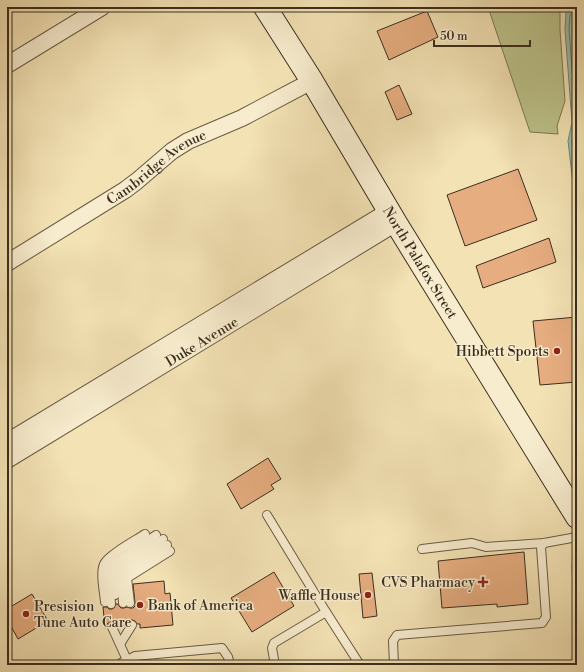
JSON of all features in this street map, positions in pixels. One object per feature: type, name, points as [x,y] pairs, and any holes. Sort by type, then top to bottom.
[{"type":"main road","name":"North Palafox Street","points":[[265,7],[312,81],[392,217],[577,517]]},
{"type":"street","points":[[7,65],[102,7]]},
{"type":"street","name":"Cambridge Avenue","points":[[7,263],[125,190],[138,181],[172,151],[188,140],[242,118],[312,81]]},
{"type":"street","name":"Duke Avenue","points":[[7,442],[392,217]]},
{"type":"street","name":"Duke Avenue","points":[[7,460],[392,217]]},
{"type":"lane","points":[[267,515],[360,665]]},
{"type":"lane","points":[[117,604],[102,574],[104,564],[109,557],[145,534]]},
{"type":"lane","points":[[422,549],[472,543],[486,547],[544,543],[577,537]]},
{"type":"lane","points":[[164,543],[127,578],[117,604],[114,571],[164,543]]},
{"type":"lane","points":[[394,665],[393,641],[397,635],[542,623],[546,617],[541,547],[544,543]]},
{"type":"lane","points":[[275,665],[272,648],[274,643],[326,612]]},
{"type":"lane","points":[[120,644],[119,626],[120,644],[124,662],[135,656],[222,648],[228,657],[230,665]]},
{"type":"lane","points":[[7,661],[10,665]]},
{"type":"green space","points":[[488,7],[561,7],[560,30],[565,101],[557,126],[558,134],[530,132]]},
{"type":"water","points":[[573,7],[577,7],[577,218],[568,141],[572,122],[565,30],[566,12]]},
{"type":"water","points":[[576,564],[577,630],[575,629],[572,565]]},
{"type":"building","points":[[427,11],[438,37],[389,60],[377,31]]},
{"type":"building","points":[[399,85],[412,114],[397,120],[385,92]]},
{"type":"building","points":[[518,169],[537,220],[465,246],[447,195]]},
{"type":"building","points":[[549,238],[556,262],[483,288],[476,266]]},
{"type":"building","name":"Hibbett Sports","points":[[577,317],[577,382],[540,385],[533,321]]},
{"type":"building","points":[[268,458],[281,479],[271,485],[274,489],[241,509],[227,484]]},
{"type":"building","name":"CVS Pharmacy","points":[[524,552],[528,604],[497,607],[497,604],[442,608],[438,561]]},
{"type":"building","points":[[274,572],[294,606],[252,632],[231,598]]},
{"type":"building","name":"Waffle House","points":[[372,573],[377,616],[363,618],[359,574]]},
{"type":"building","name":"Bank of America","points":[[164,581],[165,594],[170,593],[173,625],[140,628],[140,624],[129,620],[125,626],[118,626],[115,622],[110,622],[105,628],[103,607],[112,609],[116,604],[118,604],[121,608],[133,608],[135,603],[133,584]]},
{"type":"building","name":"Presision Tune Auto Care","points":[[32,594],[48,621],[18,639],[7,619],[7,609]]},
{"type":"waterway","points":[[374,665],[379,663]]},
{"type":"place","name":"Hibbett Sports","points":[[557,351]]},
{"type":"place","name":"CVS Pharmacy","points":[[483,582]]},
{"type":"place","name":"Waffle House","points":[[368,595]]},
{"type":"place","name":"Bank of America","points":[[140,605]]},
{"type":"place","name":"Presision Tune Auto Care","points":[[26,614]]}]
